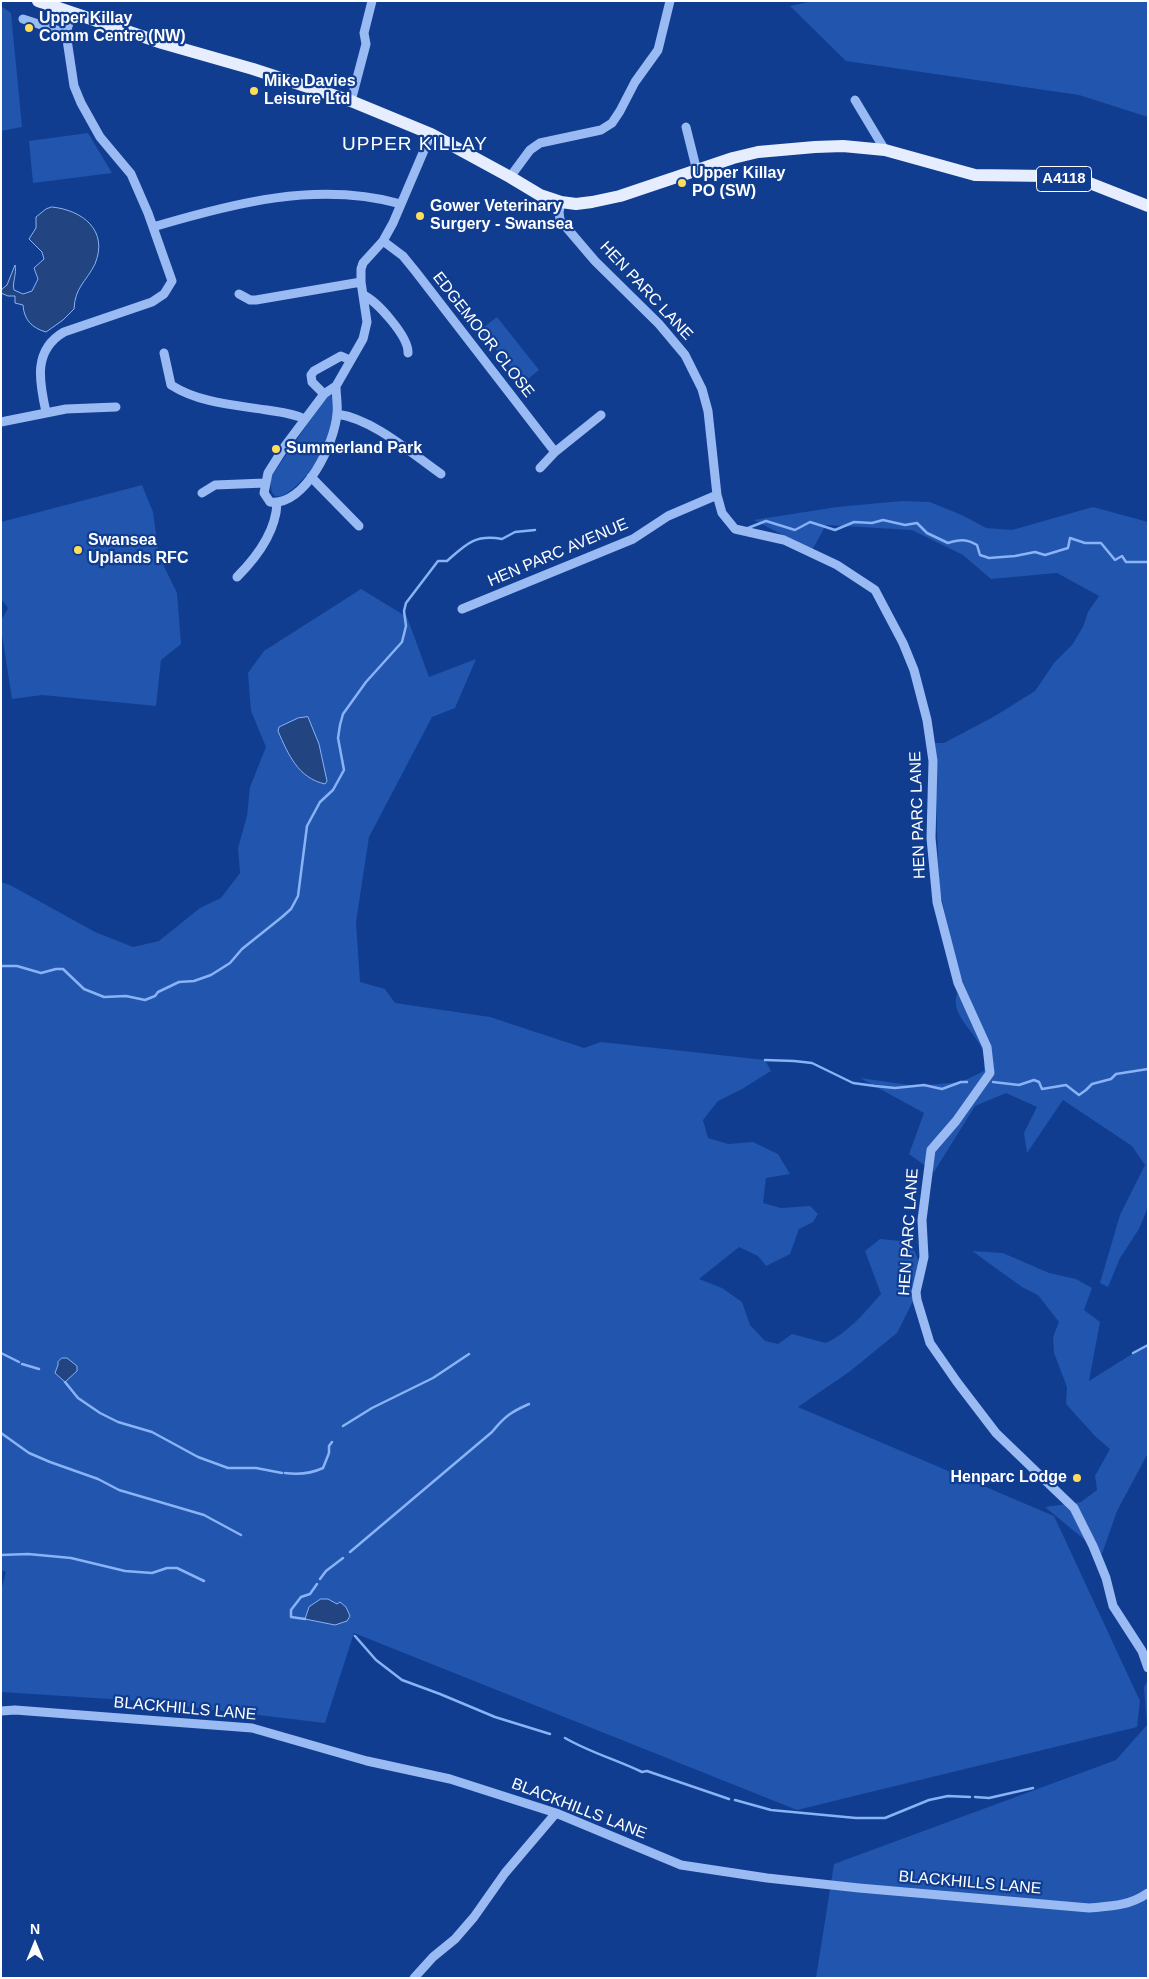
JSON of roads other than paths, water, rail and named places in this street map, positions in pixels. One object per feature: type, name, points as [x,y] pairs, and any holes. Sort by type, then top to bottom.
[{"type":"main road","name":"A4118","points":[[38,1],[162,43],[253,69],[351,101],[431,134],[540,195],[560,202],[584,203],[620,196],[733,158],[781,150],[843,146],[885,150],[975,175],[1048,176],[1087,182],[1148,206]]},
{"type":"street","points":[[351,101],[366,44],[360,31],[372,1]]},
{"type":"street","points":[[510,177],[530,150],[540,143],[601,130],[612,123],[635,82],[658,50],[670,1]]},
{"type":"street","points":[[46,412],[41,390],[40,368],[45,350],[53,338],[64,332],[152,302],[164,294],[172,281],[153,227],[131,174],[100,137],[74,86],[66,34],[72,13]]},
{"type":"street","points":[[23,19],[66,34]]},
{"type":"street","points":[[855,100],[885,150]]},
{"type":"street","points":[[686,127],[697,171]]},
{"type":"street","points":[[336,386],[337,414],[321,462],[298,495],[286,501],[270,502],[264,493],[268,473],[324,394],[336,386],[362,340],[367,322],[360,275],[363,263],[382,241],[393,223],[431,134]]},
{"type":"street","points":[[153,227],[219,208],[273,198],[347,196],[381,199],[401,204]]},
{"type":"street","name":"HEN PARC LANE","points":[[560,202],[560,220],[595,261],[659,324],[685,355],[702,389],[708,411],[717,495],[722,513],[735,529],[784,540],[838,565],[875,590],[903,642],[914,670],[927,720],[933,761],[931,838],[937,902],[958,983],[987,1046],[990,1073],[956,1122],[931,1150],[922,1220],[924,1257],[916,1292],[917,1300],[930,1343],[957,1382],[996,1433],[1074,1508],[1106,1578],[1113,1606],[1142,1651],[1148,1668]]},
{"type":"street","name":"EDGEMOOR CLOSE","points":[[382,241],[403,256],[555,452]]},
{"type":"street","points":[[238,294],[250,300],[256,300],[361,282]]},
{"type":"street","points":[[362,295],[371,298],[394,324],[408,347],[408,353]]},
{"type":"street","points":[[164,353],[171,385],[185,394],[213,401],[290,414],[305,419]]},
{"type":"street","points":[[324,394],[312,382],[311,375],[314,371],[341,356],[350,360]]},
{"type":"street","points":[[1,422],[66,409],[116,407]]},
{"type":"street","points":[[337,414],[348,415],[370,424],[441,474]]},
{"type":"street","points":[[540,468],[555,452],[601,415]]},
{"type":"street","points":[[311,477],[359,526]]},
{"type":"street","points":[[202,493],[215,485],[265,483]]},
{"type":"street","name":"HEN PARC AVENUE","points":[[462,609],[633,540],[668,516],[717,495]]},
{"type":"street","points":[[237,577],[250,564],[262,545],[274,520],[277,503]]},
{"type":"street","name":"BLACKHILLS LANE","points":[[1,1711],[252,1728],[367,1761],[450,1779],[556,1813],[681,1866],[859,1888],[1089,1908],[1134,1902],[1148,1893]]},
{"type":"street","points":[[414,1978],[433,1957],[456,1939],[474,1917],[504,1872],[556,1813]]},
{"type":"waterway","points":[[748,528],[766,521],[795,530],[810,522],[835,530],[854,522],[872,523],[883,520],[905,525],[917,523],[927,533],[948,543],[960,540],[977,545],[980,555],[989,558],[1035,552],[1045,555],[1068,548],[1070,538],[1085,543],[1101,543],[1115,560],[1122,556],[1126,562],[1148,562]]},
{"type":"waterway","points":[[1,966],[17,966],[41,973],[63,969],[84,989],[104,997],[126,996],[145,1000],[179,982],[194,981],[211,975],[230,963],[242,949],[291,909],[298,896],[307,826],[320,802],[333,790],[344,770],[338,738],[343,714],[366,682],[402,642],[406,626],[404,611],[406,603],[438,561],[447,561],[466,545],[478,539],[502,539],[515,532],[535,530]]},
{"type":"waterway","points":[[765,1060],[812,1063],[853,1083],[875,1086],[895,1088],[924,1085],[942,1089],[961,1082],[967,1082]]},
{"type":"waterway","points":[[993,1082],[1019,1085],[1034,1080],[1039,1082],[1042,1089],[1066,1085],[1079,1095],[1092,1084],[1111,1079],[1116,1074],[1148,1069]]},
{"type":"waterway","points":[[1133,1353],[1148,1345]]},
{"type":"waterway","points":[[1,1353],[19,1362]]},
{"type":"waterway","points":[[343,1426],[372,1408],[433,1378],[469,1354]]},
{"type":"waterway","points":[[22,1364],[39,1369]]},
{"type":"waterway","points":[[65,1382],[78,1398],[100,1413],[118,1422],[152,1432],[198,1457],[228,1468],[256,1468],[282,1473]]},
{"type":"waterway","points":[[350,1552],[492,1432],[505,1418],[529,1404]]},
{"type":"waterway","points":[[1,1433],[29,1453],[50,1462],[98,1479],[119,1490],[204,1515],[241,1535]]},
{"type":"waterway","points":[[285,1473],[304,1474],[323,1468],[329,1453],[329,1446],[332,1442]]},
{"type":"waterway","points":[[1,1555],[28,1554],[71,1558],[125,1571],[152,1573],[167,1568],[177,1568],[204,1581]]},
{"type":"waterway","points":[[320,1579],[326,1571],[343,1558]]},
{"type":"waterway","points":[[305,1619],[291,1617],[291,1610],[301,1597],[310,1594],[317,1584]]},
{"type":"waterway","points":[[355,1636],[376,1660],[402,1680],[495,1717],[550,1734]]},
{"type":"waterway","points":[[565,1738],[642,1772],[647,1771],[729,1799]]},
{"type":"waterway","points":[[975,1797],[989,1798],[1033,1788]]},
{"type":"waterway","points":[[735,1800],[771,1810],[856,1818],[885,1818],[929,1800],[948,1796],[970,1797]]},
{"type":"place","name":"Upper Killay Comm Centre (NW)","points":[[29,28]]},
{"type":"place","name":"Mike Davies Leisure Ltd","points":[[254,91]]},
{"type":"place","name":"Upper Killay PO (SW)","points":[[682,183]]},
{"type":"place","name":"Gower Veterinary Surgery - Swansea","points":[[420,216]]},
{"type":"place","name":"Summerland Park","points":[[276,449]]},
{"type":"place","name":"Swansea Uplands RFC","points":[[78,550]]},
{"type":"place","name":"Henparc Lodge","points":[[1077,1478]]},
{"type":"district","name":"UPPER KILLAY","points":[[415,145]]}]
